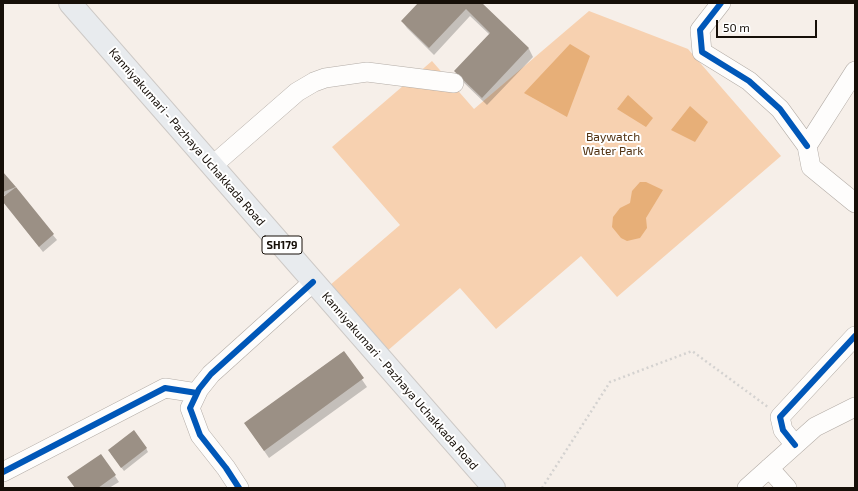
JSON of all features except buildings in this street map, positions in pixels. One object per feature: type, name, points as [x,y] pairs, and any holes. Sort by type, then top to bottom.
[{"type":"main road","name":"Kanniyakumari - Pazhaya Uchakkada Road","points":[[70,3],[494,488]]},
{"type":"street","points":[[721,3],[700,30],[702,52],[749,81],[780,110],[807,146],[811,167],[855,203]]},
{"type":"street","points":[[807,146],[855,71]]},
{"type":"street","points":[[212,166],[297,92],[314,82],[325,78],[367,72],[454,83]]},
{"type":"street","points":[[239,488],[226,468],[200,435],[190,408],[197,393],[210,374],[313,282]]},
{"type":"street","points":[[795,445],[783,430],[780,417],[855,336]]},
{"type":"street","points":[[3,472],[165,388],[197,393]]},
{"type":"street","points":[[747,488],[815,427],[855,408]]},
{"type":"street","points":[[769,468],[787,488]]},
{"type":"path","points":[[542,488],[610,382],[692,352],[780,417]]},
{"type":"green space","name":"Baywatch Water Park","points":[[589,11],[688,49],[781,156],[617,297],[581,256],[496,329],[460,288],[386,352],[329,286],[400,225],[332,147],[432,61],[474,109]]},
{"type":"shaded area","points":[[570,44],[590,56],[567,117],[524,93]]},
{"type":"shaded area","points":[[628,95],[653,118],[646,127],[617,109]]},
{"type":"shaded area","points":[[690,106],[708,122],[695,142],[671,130]]},
{"type":"shaded area","points":[[640,182],[646,182],[663,190],[646,218],[647,228],[640,238],[627,241],[621,238],[612,227],[613,217],[620,208],[630,203],[632,191]]},
{"type":"cycle path","points":[[721,3],[700,30],[702,52],[749,81],[780,109],[807,146]]},
{"type":"cycle path","points":[[239,488],[226,468],[200,435],[190,408],[199,389],[211,374],[313,282]]},
{"type":"cycle path","points":[[795,445],[783,430],[780,417],[855,336]]},
{"type":"cycle path","points":[[3,472],[165,388],[197,393]]}]
